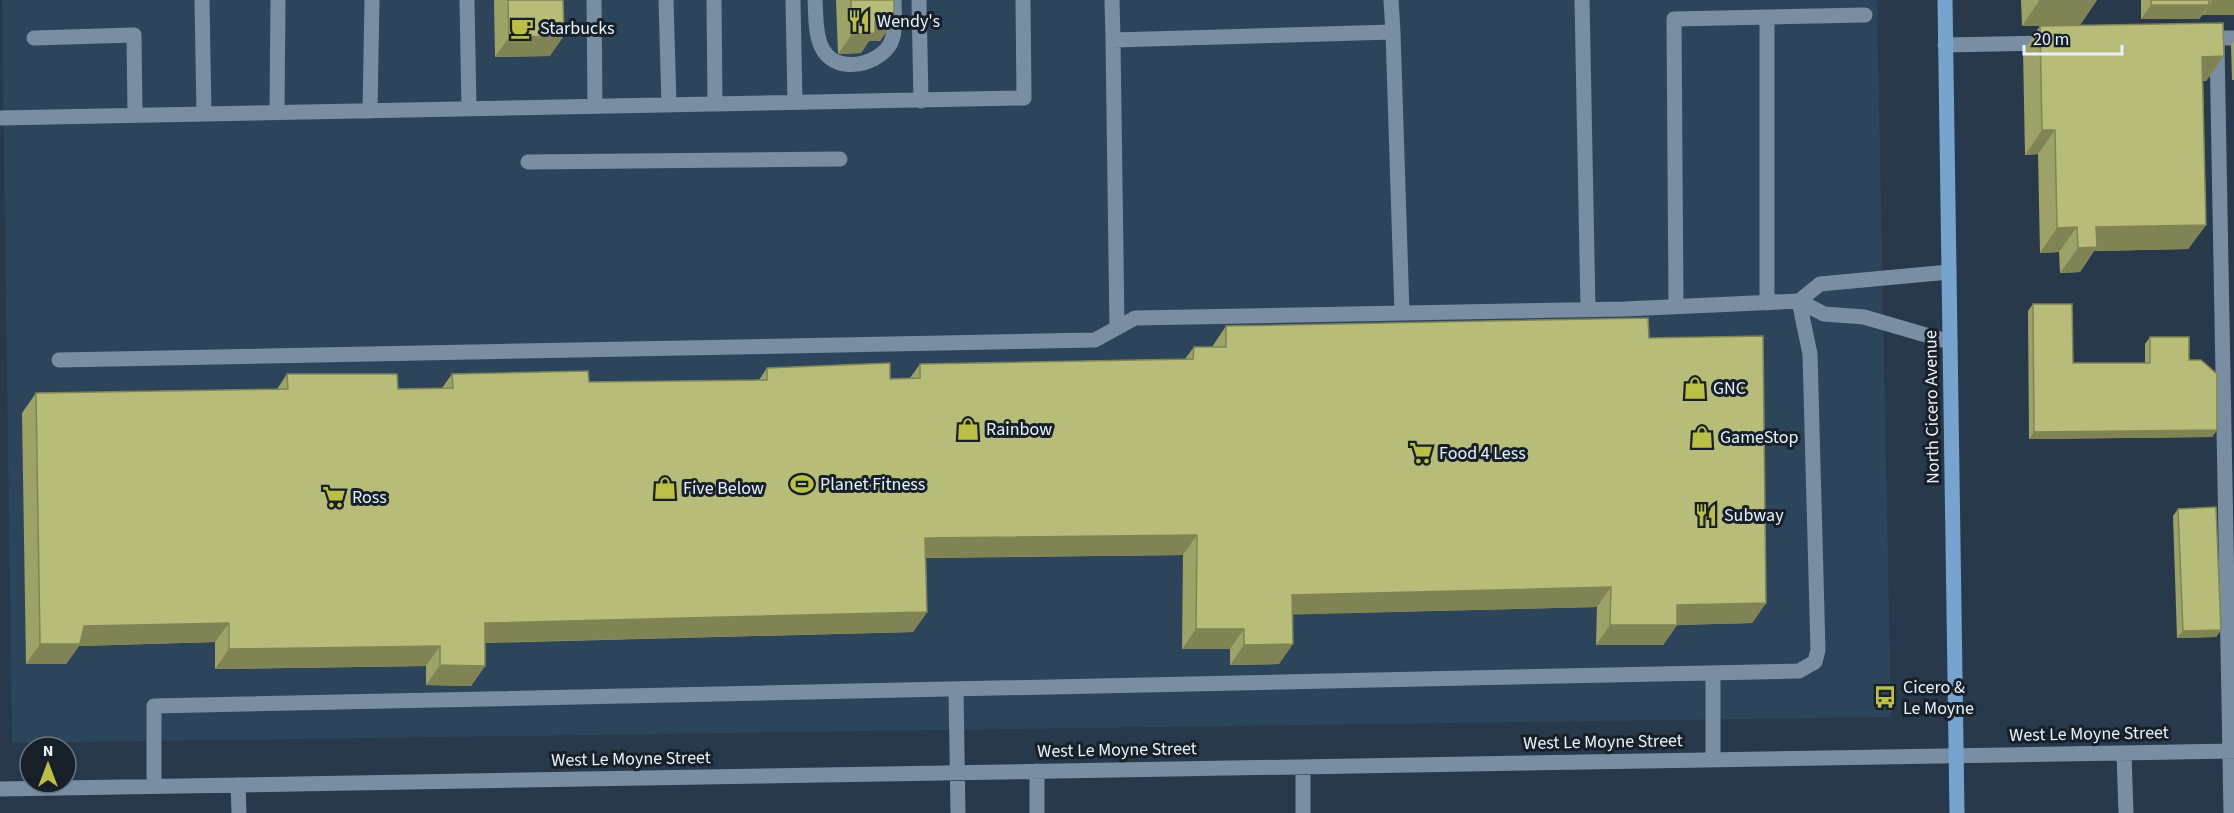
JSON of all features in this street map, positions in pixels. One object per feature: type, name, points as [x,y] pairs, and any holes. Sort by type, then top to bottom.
[{"type":"main road","name":"North Cicero Avenue","points":[[1945,0],[1957,813]]},
{"type":"street","points":[[202,0],[204,114]]},
{"type":"street","points":[[277,112],[278,0]]},
{"type":"street","points":[[370,111],[372,0]]},
{"type":"street","points":[[467,0],[469,109]]},
{"type":"street","points":[[594,0],[595,106]]},
{"type":"street","points":[[666,0],[669,104]]},
{"type":"street","points":[[714,0],[715,103]]},
{"type":"street","points":[[793,0],[795,102]]},
{"type":"street","points":[[815,0],[818,36],[822,49],[839,63],[850,65],[872,60],[890,45],[894,26],[894,0]]},
{"type":"street","points":[[919,0],[921,100]]},
{"type":"street","points":[[0,118],[1024,98],[1023,0]]},
{"type":"street","points":[[1112,0],[1118,328]]},
{"type":"street","points":[[1391,0],[1402,313]]},
{"type":"street","points":[[1582,0],[1588,309]]},
{"type":"street","points":[[1676,306],[1674,19],[1866,15]]},
{"type":"street","points":[[1767,18],[1767,303]]},
{"type":"street","points":[[1113,40],[1392,32]]},
{"type":"street","points":[[34,38],[134,35],[135,115]]},
{"type":"street","points":[[2217,38],[2232,751],[2230,813]]},
{"type":"street","points":[[2193,39],[2234,38]]},
{"type":"street","points":[[1945,45],[2063,42]]},
{"type":"street","points":[[528,162],[840,159]]},
{"type":"street","points":[[1799,301],[1820,284],[1949,272]]},
{"type":"street","points":[[154,786],[154,706],[1799,671],[1815,662],[1818,650],[1809,354],[1799,301]]},
{"type":"street","points":[[59,360],[1095,340],[1135,318],[1588,309],[1799,301],[1824,315],[1864,317],[1950,342]]},
{"type":"street","points":[[1713,674],[1713,760]]},
{"type":"street","points":[[956,689],[958,813]]},
{"type":"street","name":"West Le Moyne Street","points":[[0,789],[2232,751]]},
{"type":"street","points":[[2124,753],[2126,813]]},
{"type":"street","points":[[1303,767],[1303,813]]},
{"type":"street","points":[[1037,771],[1037,813]]},
{"type":"street","points":[[238,785],[239,813]]},
{"type":"shaded area","points":[[2,0],[1877,0],[1891,717],[78,742],[78,735],[18,735],[18,743],[12,743]]},
{"type":"building","points":[[508,0],[563,0],[564,36],[509,37]]},
{"type":"building","points":[[851,0],[894,0],[894,21],[875,21],[875,33],[852,34]]},
{"type":"building","points":[[2039,0],[2097,0],[2039,1]]},
{"type":"building","points":[[2151,0],[2209,0],[2209,5],[2151,5]]},
{"type":"building","points":[[2223,23],[2224,56],[2202,57],[2206,225],[2096,227],[2097,247],[2078,248],[2077,227],[2057,228],[2055,130],[2042,130],[2040,26]]},
{"type":"building","points":[[2033,304],[2072,304],[2073,363],[2150,363],[2150,337],[2189,337],[2189,360],[2201,360],[2217,374],[2217,430],[2034,432]]},
{"type":"building","points":[[1648,318],[1649,338],[1763,336],[1766,603],[1677,605],[1677,625],[1610,625],[1611,587],[1292,595],[1293,644],[1244,645],[1244,629],[1196,629],[1197,535],[925,538],[927,612],[485,623],[485,666],[440,665],[440,646],[229,649],[229,623],[84,626],[80,644],[40,644],[36,393],[288,389],[287,374],[397,374],[398,389],[453,388],[452,374],[588,371],[589,382],[767,380],[767,368],[890,363],[890,379],[920,378],[920,364],[1193,359],[1194,347],[1226,347],[1226,326]]},
{"type":"building","points":[[2216,507],[2221,630],[2183,631],[2178,509]]},
{"type":"place","name":"Wendy's","points":[[859,21]]},
{"type":"place","name":"Starbucks","points":[[522,28]]},
{"type":"place","name":"GNC","points":[[1695,388]]},
{"type":"place","name":"Rainbow","points":[[968,429]]},
{"type":"place","name":"GameStop","points":[[1702,437]]},
{"type":"place","name":"Food 4 Less","points":[[1421,453]]},
{"type":"place","name":"Planet Fitness","points":[[802,484]]},
{"type":"place","name":"Five Below","points":[[665,488]]},
{"type":"place","name":"Ross","points":[[334,497]]},
{"type":"place","name":"Subway","points":[[1706,515]]},
{"type":"place","name":"Cicero & Le Moyne","points":[[1885,697]]}]
